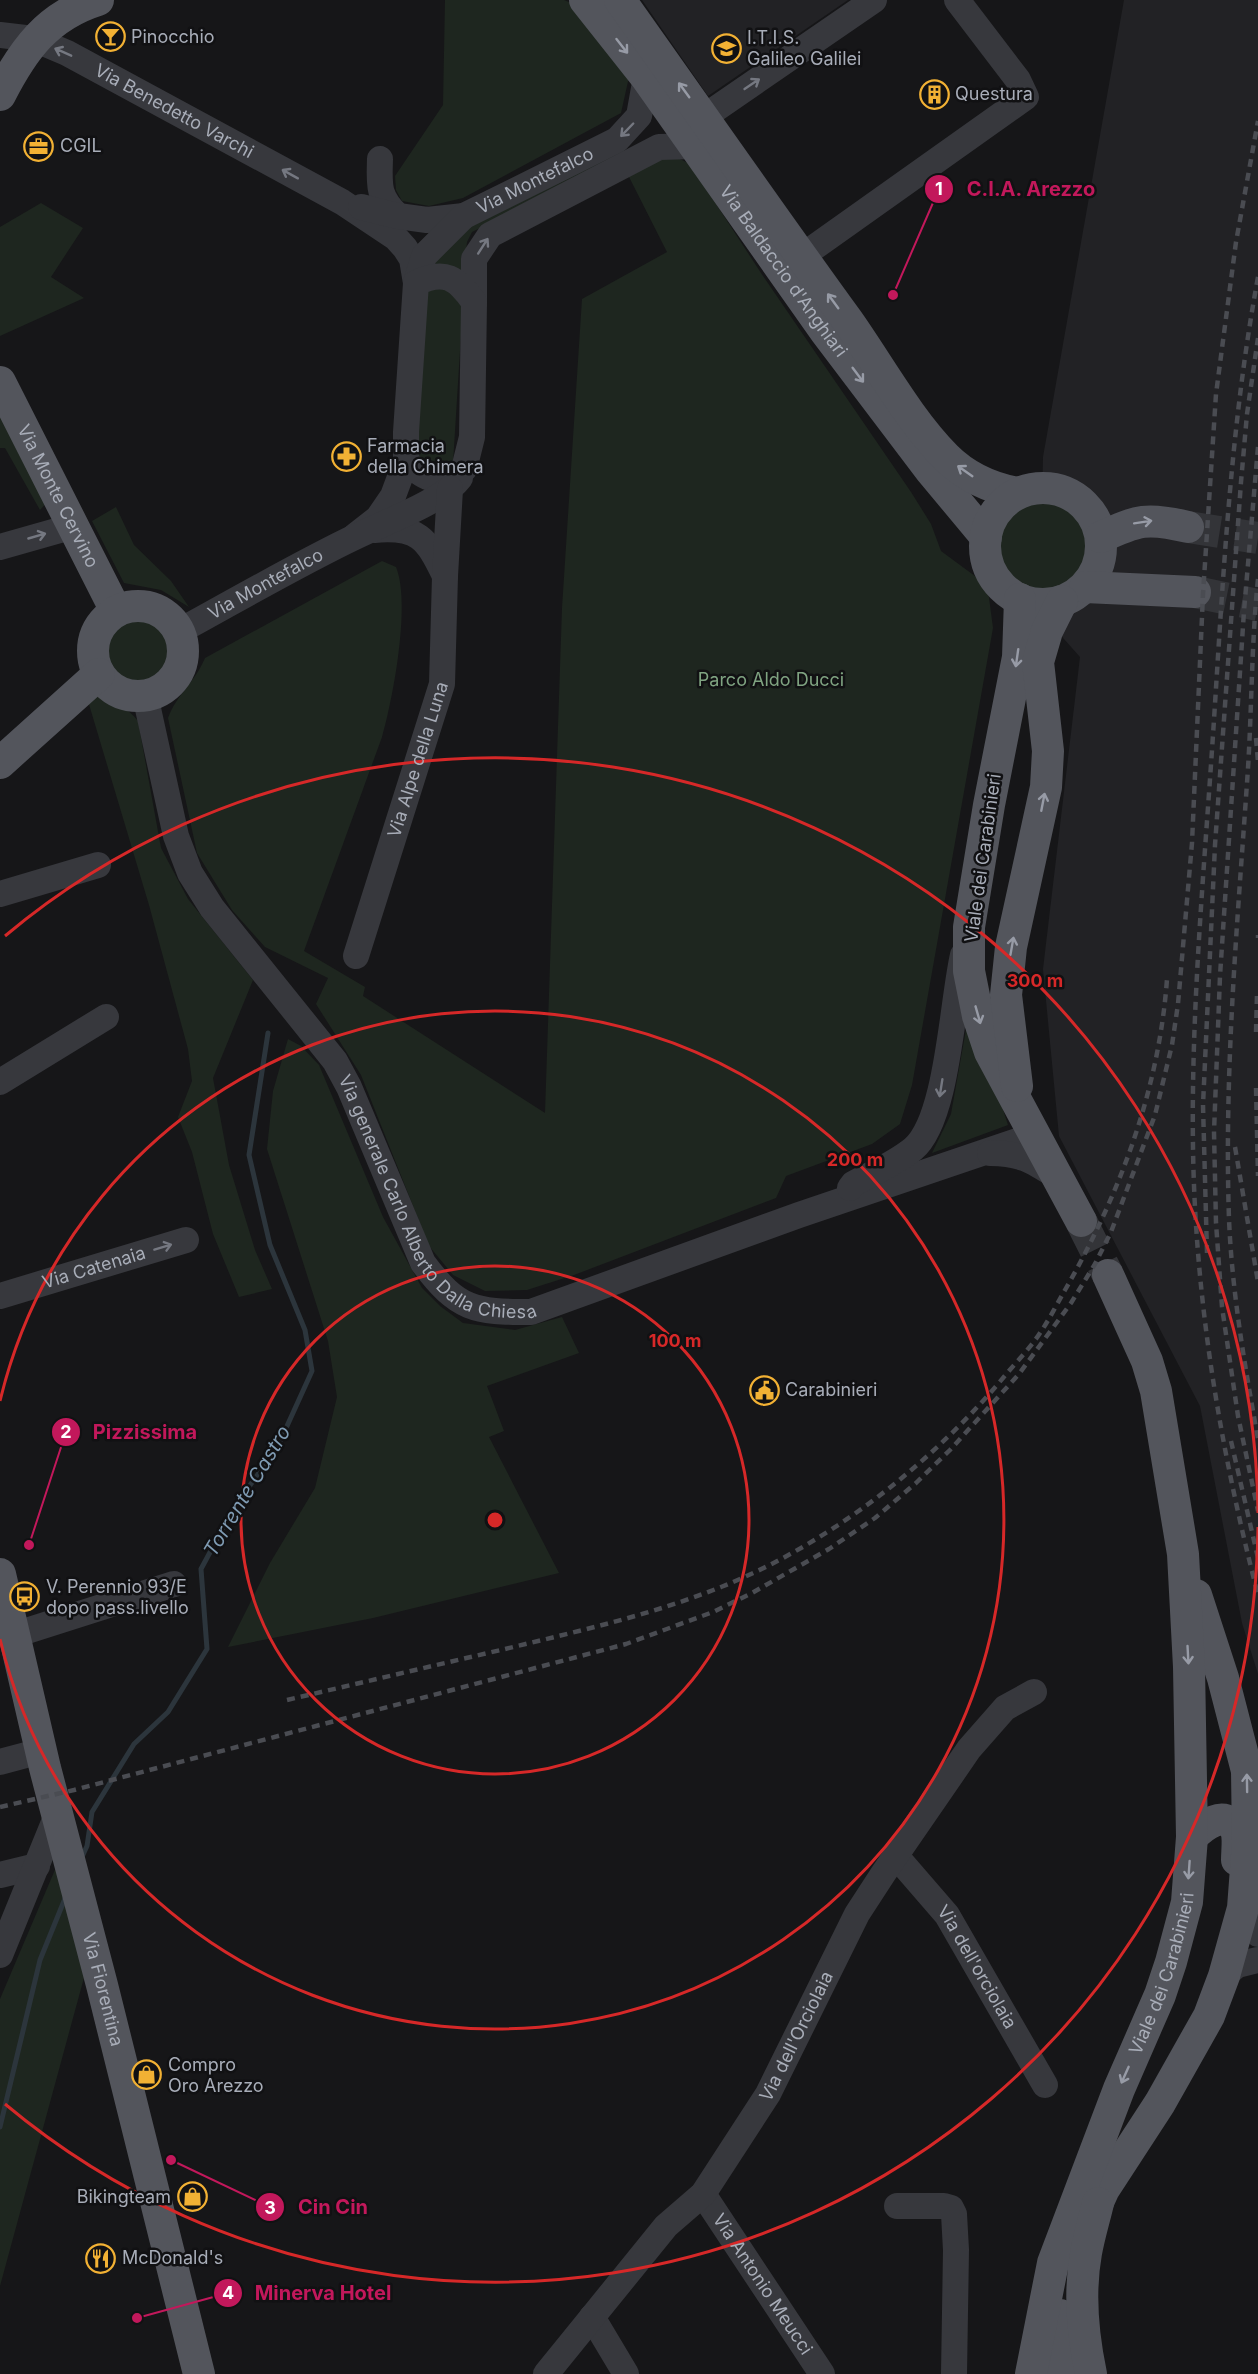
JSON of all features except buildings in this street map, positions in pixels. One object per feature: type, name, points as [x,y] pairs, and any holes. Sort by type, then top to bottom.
[{"type":"main road","points":[[0,95],[14,67],[34,39],[60,17],[98,0]]},
{"type":"main road","name":"Via Baldaccio d'Anghiari","points":[[585,0],[646,77],[699,132],[802,256],[924,433],[947,459],[980,482],[995,489],[1018,493]]},
{"type":"main road","name":"Via Baldaccio d'Anghiari","points":[[620,0],[699,132],[825,331],[931,471],[986,537]]},
{"type":"main road","name":"Via Monte Cervino","points":[[0,382],[116,611]]},
{"type":"main road","points":[[1073,594],[1095,573],[1101,546],[1093,514],[1076,497],[1065,491],[1047,488],[1029,489],[1018,493],[996,511],[986,537],[986,556],[992,574],[1004,589],[1020,599],[1033,603],[1073,594],[1195,592],[1164,585],[1101,546]]},
{"type":"main road","points":[[1101,546],[1129,524],[1157,519],[1188,527]]},
{"type":"main road","name":"Viale dei Carabinieri","points":[[1028,1121],[1015,1076],[1006,995],[1011,947],[1046,787],[1048,766],[1038,662],[1047,631],[1073,594]]},
{"type":"main road","name":"Viale dei Carabinieri","points":[[1020,599],[1018,657],[969,927],[969,971],[978,1016],[990,1052],[1081,1221]]},
{"type":"main road","points":[[130,606],[151,609],[170,620],[178,632],[182,645],[182,659],[178,672],[170,683],[158,691],[132,696],[119,692],[99,674],[93,653],[97,632],[105,620],[116,611],[130,606]]},
{"type":"main road","points":[[0,763],[99,674]]},
{"type":"main road","points":[[986,828],[987,837],[993,849],[1032,859]]},
{"type":"main road","name":"Viale dei Carabinieri","points":[[1031,2374],[1053,2263],[1119,2089],[1160,1995],[1187,1902],[1192,1837],[1189,1666],[1183,1554],[1156,1391],[1147,1361],[1108,1275]]},
{"type":"main road","name":"Viale dei Carabinieri","points":[[1060,2374],[1057,2356],[1061,2308],[1078,2248],[1104,2189],[1160,2103],[1209,2016],[1248,1912],[1247,1770],[1223,1678],[1183,1554]]},
{"type":"main road","name":"Via Fiorentina","points":[[2,1588],[198,2374]]},
{"type":"main road","points":[[1192,1837],[1203,1826],[1214,1820],[1224,1820],[1230,1823],[1236,1831],[1236,1881],[1248,1912]]},
{"type":"main road","points":[[1160,1995],[1164,2016],[1169,2022],[1178,2026],[1185,2028],[1196,2025],[1209,2016]]},
{"type":"main road","name":"Viale dei Carabinieri","points":[[1091,2374],[1084,2318],[1083,2277],[1086,2252],[1099,2199]]},
{"type":"street","points":[[699,132],[874,0]]},
{"type":"street","points":[[802,256],[1026,98],[1018,80],[957,0]]},
{"type":"street","name":"Via Benedetto Varchi","points":[[0,34],[34,39],[67,53],[342,202],[396,238],[412,259],[416,284]]},
{"type":"street","name":"Via Montefalco","points":[[362,533],[378,518],[393,496],[406,460],[405,432],[416,284],[424,256],[464,216],[617,140],[639,116],[646,77]]},
{"type":"street","name":"Via Montefalco","points":[[178,632],[362,533],[421,505],[457,479],[472,437],[474,259],[490,235],[659,147],[699,132]]},
{"type":"street","points":[[380,159],[381,196],[386,205],[398,216]]},
{"type":"street","name":"Via Benedetto Varchi","points":[[342,202],[398,216],[427,220],[464,216]]},
{"type":"street","points":[[416,284],[430,276],[452,278],[463,286],[474,302]]},
{"type":"street","points":[[406,460],[418,473],[427,478],[457,479]]},
{"type":"street","points":[[406,460],[410,484],[446,567]]},
{"type":"street","name":"Via Alpe della Luna","points":[[356,956],[442,684],[446,567],[457,479]]},
{"type":"street","points":[[0,547],[74,526]]},
{"type":"street","name":"Via Montefalco","points":[[362,533],[392,528],[412,531],[431,547],[446,567]]},
{"type":"street","name":"Via generale Carlo Alberto Dalla Chiesa","points":[[145,695],[177,836],[190,873],[212,908],[335,1061],[349,1087],[423,1263],[440,1286],[465,1306],[498,1312],[531,1312],[981,1153],[1028,1121]]},
{"type":"street","points":[[0,894],[98,865]]},
{"type":"street","points":[[838,1202],[853,1184],[914,1149],[929,1129],[939,1100],[959,970],[969,927]]},
{"type":"street","points":[[0,1082],[106,1017]]},
{"type":"street","name":"Via generale Carlo Alberto Dalla Chiesa","points":[[981,1153],[1013,1153],[1056,1176]]},
{"type":"street","name":"Via Catenaia","points":[[0,1296],[186,1240]]},
{"type":"street","points":[[14,1635],[174,1584]]},
{"type":"street","name":"Via dell'Orciolaia","points":[[546,2374],[666,2226],[703,2194],[768,2094],[857,1914],[969,1749],[1005,1708],[1034,1692]]},
{"type":"street","points":[[0,1762],[41,1751]]},
{"type":"street","points":[[0,1955],[57,1815]]},
{"type":"street","name":"Via dell'orciolaia","points":[[896,1856],[947,1915],[1045,2085]]},
{"type":"street","points":[[0,1875],[37,1866]]},
{"type":"street","points":[[1224,1976],[1237,1965],[1258,1959]]},
{"type":"street","name":"Via Antonio Meucci","points":[[703,2194],[822,2374]]},
{"type":"street","points":[[897,2206],[944,2206],[951,2208],[954,2214],[956,2250],[954,2374]]},
{"type":"street","points":[[592,2318],[626,2374]]},
{"type":"shaded area","name":"I.T.I.S. Galileo Galilei","points":[[642,0],[848,0],[708,96]]},
{"type":"shaded area","points":[[1124,0],[1258,0],[1258,1674],[1242,1623],[1200,1406],[1059,1136],[1043,969],[1080,657],[1040,612],[1043,457]]},
{"type":"green space","points":[[445,0],[564,0],[576,5],[629,77],[621,113],[463,198],[429,206],[402,201],[396,190],[395,176],[443,105]]},
{"type":"green space","points":[[620,148],[624,156],[472,232],[467,242],[463,279],[438,270],[432,259],[458,232]]},
{"type":"green space","name":"Parco Aldo Ducci","points":[[664,151],[690,164],[761,273],[911,492],[931,524],[941,551],[983,582],[988,590],[993,628],[912,1085],[900,1124],[872,1144],[786,1176],[776,1198],[574,1275],[527,1290],[485,1291],[453,1275],[429,1246],[361,1075],[316,1004],[328,978],[265,947],[232,910],[197,853],[168,718],[205,658],[382,561],[396,567],[402,603],[401,627],[395,676],[382,737],[304,951],[365,987],[363,996],[545,1113],[562,608],[582,299],[667,252],[626,171]]},
{"type":"green space","points":[[41,203],[83,228],[51,277],[84,298],[0,336],[0,227]]},
{"type":"green space","points":[[441,283],[463,303],[453,463],[427,471],[416,451],[426,287]]},
{"type":"green space","points":[[0,397],[52,497],[40,510],[5,448],[0,448]]},
{"type":"green space","points":[[1042,501],[1067,509],[1079,521],[1087,546],[1079,571],[1067,583],[1042,591],[1017,583],[1005,571],[997,546],[1005,521],[1017,509]]},
{"type":"green space","points":[[116,507],[134,545],[171,581],[189,607],[161,590],[124,583],[92,521]]},
{"type":"green space","points":[[137,617],[150,620],[160,627],[167,637],[170,650],[167,663],[160,673],[150,680],[137,683],[124,680],[114,673],[107,663],[104,650],[107,637],[114,627],[124,620]]},
{"type":"green space","points":[[95,696],[119,705],[138,721],[161,848],[188,899],[253,980],[213,1078],[229,1165],[255,1250],[272,1289],[239,1297],[213,1234],[192,1152],[178,1117],[192,1081],[188,1049],[149,905],[88,701]]},
{"type":"green space","points":[[970,1007],[1008,1125],[932,1153],[951,1114]]},
{"type":"green space","points":[[288,1039],[301,1046],[319,1065],[383,1217],[422,1288],[440,1306],[463,1323],[515,1330],[562,1317],[579,1353],[487,1386],[504,1431],[489,1437],[559,1573],[373,1618],[228,1647],[270,1563],[315,1488],[337,1397],[328,1341],[267,1149],[273,1091]]},
{"type":"green space","points":[[57,1865],[85,1974],[0,2286],[0,1999]]},
{"type":"waterway","name":"Torrente Castro","points":[[81,1859],[87,1846],[92,1812],[134,1744],[168,1712],[207,1649],[201,1569],[235,1506],[277,1448],[312,1371],[305,1330],[270,1245],[249,1155],[268,1033]]},
{"type":"waterway","name":"Torrente Castro","points":[[0,2127],[40,1960],[66,1896]]},
{"type":"tunnel","points":[[1188,527],[1258,538]]},
{"type":"tunnel","points":[[1195,592],[1258,605]]},
{"type":"tunnel","points":[[1081,1221],[1108,1275]]},
{"type":"railway","points":[[0,1807],[74,1790],[626,1644],[713,1612],[752,1593],[829,1549],[875,1518],[950,1450],[1019,1374],[1071,1303],[1111,1232],[1155,1115],[1172,1045],[1178,1004],[1192,843],[1203,594],[1216,394],[1236,242],[1258,121]]},
{"type":"railway","points":[[1258,277],[1248,334],[1234,448],[1224,563],[1199,941],[1193,1096],[1195,1204],[1204,1317],[1221,1429],[1258,1595]]},
{"type":"railway","points":[[1207,1253],[1203,1105],[1215,845],[1241,482],[1247,414],[1258,338]]},
{"type":"railway","points":[[1258,447],[1244,611],[1220,976],[1214,1132],[1216,1223],[1222,1307],[1238,1416],[1258,1511]]},
{"type":"railway","points":[[1258,579],[1249,758],[1232,1001],[1228,1110],[1229,1219],[1233,1274],[1258,1439]]},
{"type":"railway","points":[[1256,738],[1258,762]]},
{"type":"railway","points":[[287,1700],[587,1629],[695,1597],[762,1569],[802,1548],[878,1497],[914,1468],[979,1405],[1033,1343],[1085,1254],[1119,1179],[1146,1101],[1163,1020],[1167,979]]},
{"type":"railway","points":[[1256,1032],[1257,994]]},
{"type":"railway","points":[[1256,1088],[1258,1176]]},
{"type":"railway","points":[[1235,1147],[1258,1282]]},
{"type":"railway","points":[[1231,1441],[1258,1558]]},
{"type":"place","name":"Pinocchio","points":[[110,37]]},
{"type":"place","name":"I.T.I.S. Galileo Galilei","points":[[726,48]]},
{"type":"place","name":"Questura","points":[[934,94]]},
{"type":"place","name":"CGIL","points":[[39,146]]},
{"type":"place","name":"C.I.A. Arezzo","points":[[893,295]]},
{"type":"place","name":"Farmacia della Chimera","points":[[346,456]]},
{"type":"place","name":"Carabinieri","points":[[764,1390]]},
{"type":"place","name":"Pizzissima","points":[[29,1545]]},
{"type":"place","name":"V. Perennio 93/E dopo pass.livello","points":[[25,1597]]},
{"type":"place","name":"Compro Oro Arezzo","points":[[147,2075]]},
{"type":"place","name":"Cin Cin","points":[[171,2160]]},
{"type":"place","name":"Bikingteam","points":[[192,2197]]},
{"type":"place","name":"McDonald's","points":[[101,2258]]},
{"type":"place","name":"Minerva Hotel","points":[[137,2318]]}]
